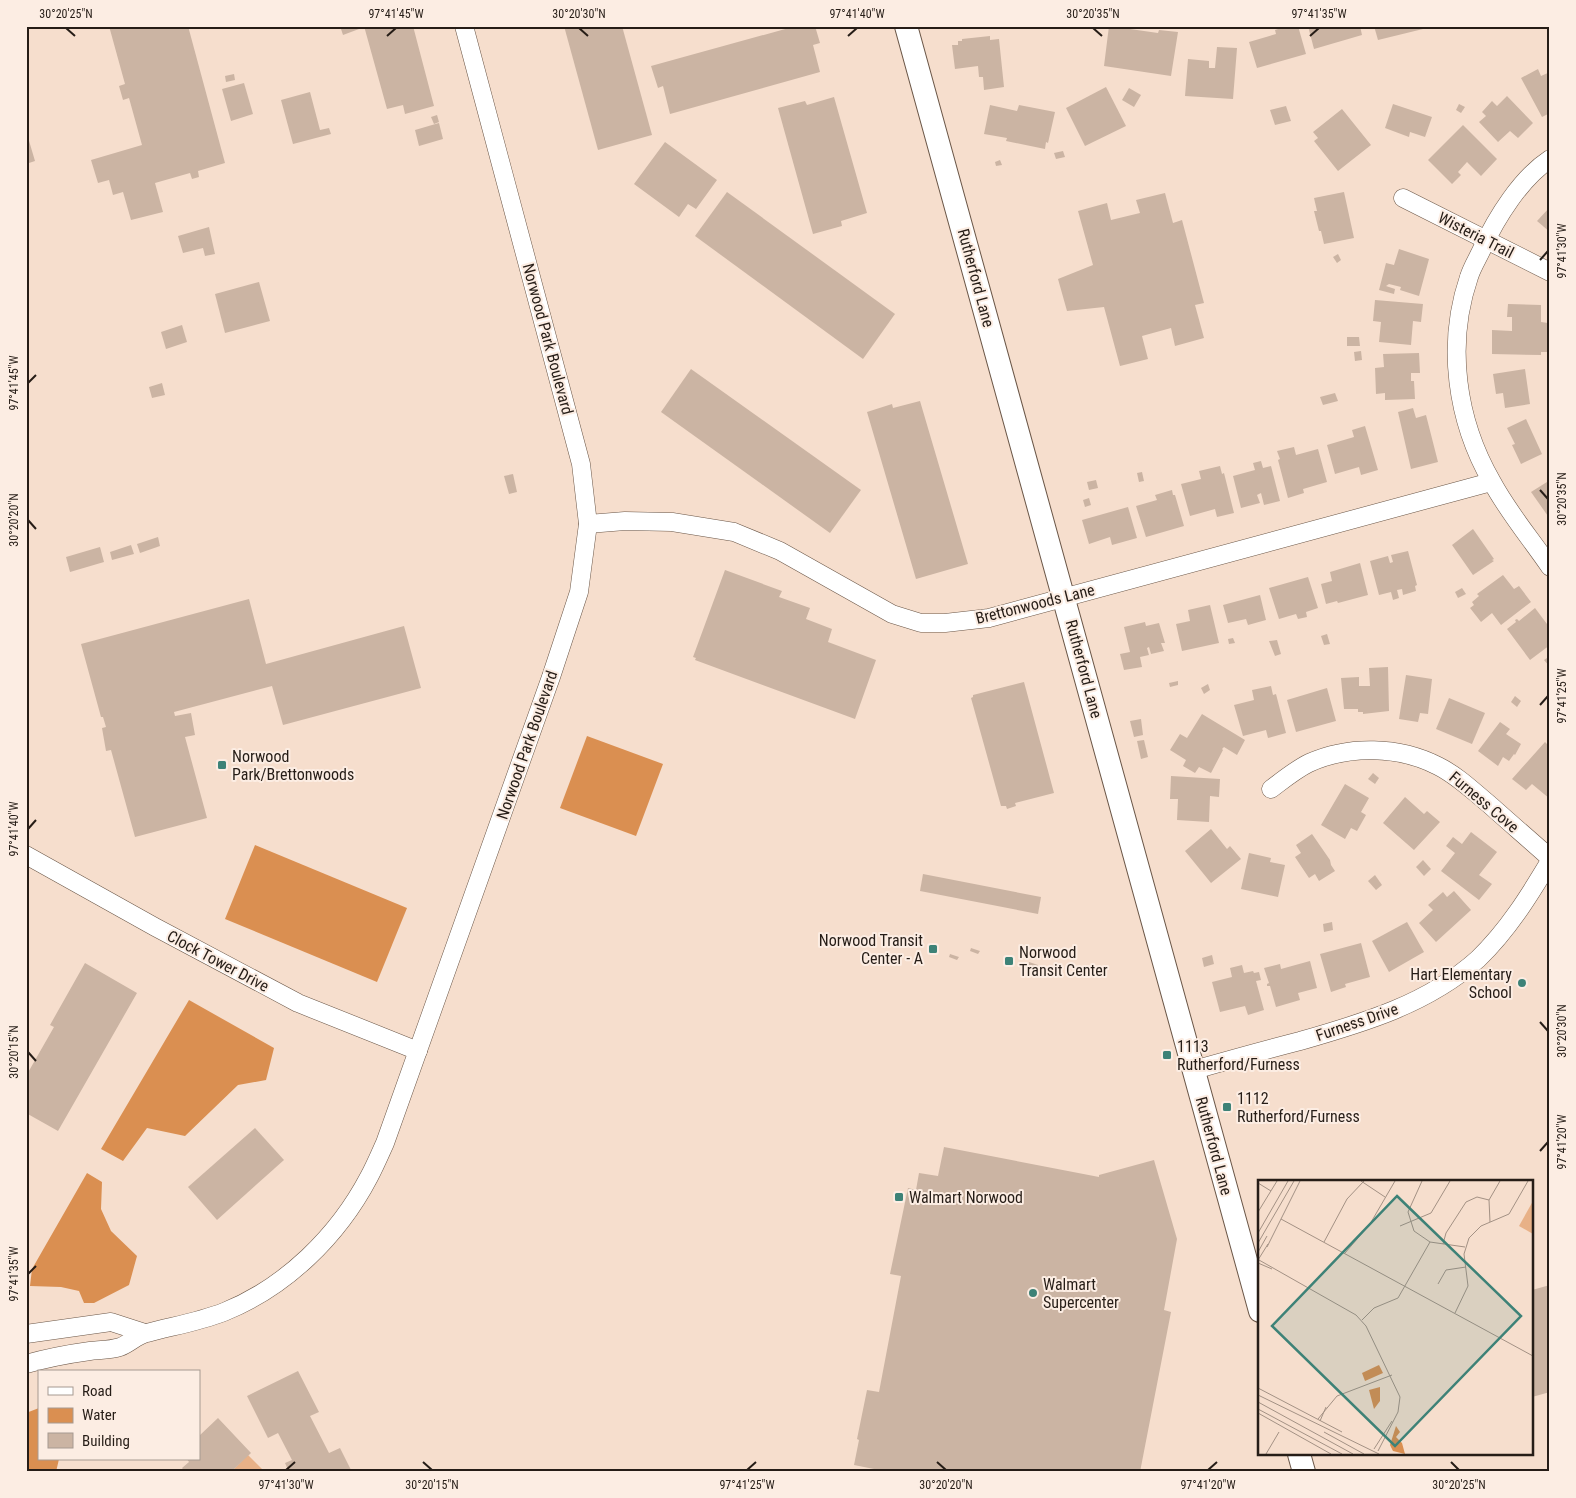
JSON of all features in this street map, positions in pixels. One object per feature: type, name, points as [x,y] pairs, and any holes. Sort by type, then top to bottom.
[{"type":"street","name":"Norwood Park Boulevard","points":[[26,1364],[78,1353],[120,1348],[145,1333],[196,1322],[226,1311],[256,1296],[285,1277],[311,1255],[350,1209],[369,1178],[385,1143],[551,677],[579,592],[588,524],[581,464],[464,26]]},
{"type":"street","name":"Rutherford Lane","points":[[906,26],[1258,1304]]},
{"type":"street","points":[[1550,158],[1516,192],[1496,220],[1469,276],[1459,318],[1456,359],[1460,401],[1470,432],[1492,482],[1550,567]]},
{"type":"street","name":"Wisteria Trail","points":[[1403,198],[1550,272]]},
{"type":"street","name":"Brettonwoods Lane","points":[[588,524],[625,521],[672,522],[734,532],[780,551],[892,614],[921,623],[945,623],[988,618],[1492,482]]},
{"type":"street","name":"Furness Cove","points":[[1271,789],[1309,763],[1349,752],[1386,751],[1407,755],[1438,766],[1460,779],[1550,859]]},
{"type":"street","name":"Clock Tower Drive","points":[[26,855],[154,927],[298,1003],[418,1051]]},
{"type":"street","name":"Furness Drive","points":[[1194,1070],[1341,1030],[1385,1015],[1414,1002],[1442,986],[1477,960],[1498,938],[1517,915],[1550,859]]},
{"type":"street","name":"Norwood Park Boulevard","points":[[26,1334],[111,1322],[145,1333]]},
{"type":"street","points":[[1300,1456],[1304,1472]]},
{"type":"shaded area","points":[[248,1455],[265,1472],[231,1472]]},
{"type":"water","points":[[587,736],[663,764],[636,836],[560,808]]},
{"type":"water","points":[[255,845],[407,908],[377,982],[225,919]]},
{"type":"water","points":[[189,1000],[274,1048],[266,1080],[238,1085],[185,1136],[147,1128],[123,1161],[101,1149]]},
{"type":"water","points":[[87,1173],[102,1182],[101,1209],[111,1231],[137,1256],[129,1285],[94,1303],[84,1303],[79,1291],[61,1287],[30,1286],[32,1269]]},
{"type":"water","points":[[38,1408],[38,1460],[59,1460],[56,1472],[26,1472],[26,1413]]},
{"type":"building","points":[[109,26],[188,26],[225,163],[198,171],[199,177],[192,179],[190,173],[155,183],[163,212],[131,220],[123,192],[113,195],[109,180],[98,183],[91,160],[142,145],[129,98],[123,100],[119,86],[125,84]]},
{"type":"building","points":[[340,26],[358,26],[359,29],[343,35]]},
{"type":"building","points":[[364,26],[413,26],[434,106],[405,114],[403,105],[387,109]]},
{"type":"building","points":[[564,26],[622,26],[652,135],[598,150]]},
{"type":"building","points":[[796,26],[815,26],[820,43],[813,45],[820,72],[670,114],[663,86],[658,88],[651,66]]},
{"type":"building","points":[[1109,26],[1158,33],[1159,30],[1178,32],[1171,76],[1104,66]]},
{"type":"building","points":[[1287,26],[1298,26],[1306,54],[1257,68],[1249,42],[1276,34],[1275,30]]},
{"type":"building","points":[[1308,26],[1360,26],[1362,35],[1314,49]]},
{"type":"building","points":[[1374,26],[1422,26],[1423,29],[1378,40]]},
{"type":"building","points":[[990,36],[990,40],[999,39],[1004,87],[984,90],[983,77],[979,77],[978,66],[955,69],[952,45],[958,45],[958,41],[962,41],[962,39]]},
{"type":"building","points":[[1217,47],[1237,48],[1233,99],[1185,96],[1188,59],[1209,61],[1209,68],[1215,68]]},
{"type":"building","points":[[1538,69],[1541,76],[1550,72],[1550,113],[1542,117],[1521,78]]},
{"type":"building","points":[[234,74],[235,80],[226,82],[225,76]]},
{"type":"building","points":[[244,83],[253,114],[231,121],[222,89]]},
{"type":"building","points":[[1106,87],[1126,126],[1085,146],[1066,108]]},
{"type":"building","points":[[1129,88],[1141,95],[1134,107],[1122,100]]},
{"type":"building","points":[[310,92],[320,130],[329,128],[331,134],[293,144],[281,100]]},
{"type":"building","points":[[1507,96],[1533,123],[1518,138],[1510,131],[1498,142],[1479,122],[1486,116],[1482,112],[1492,101],[1497,106]]},
{"type":"building","points":[[834,97],[867,213],[841,221],[842,226],[813,234],[778,108],[805,101],[807,105]]},
{"type":"building","points":[[1393,104],[1432,117],[1425,137],[1410,132],[1409,137],[1385,128]]},
{"type":"building","points":[[1459,104],[1465,107],[1461,113],[1456,110]]},
{"type":"building","points":[[990,105],[1017,111],[1019,105],[1055,112],[1045,149],[1006,141],[1007,138],[984,134]]},
{"type":"building","points":[[1286,106],[1291,121],[1275,125],[1270,110]]},
{"type":"building","points":[[1342,109],[1371,145],[1338,171],[1314,141],[1318,138],[1313,132]]},
{"type":"building","points":[[437,115],[439,122],[434,124],[431,117]]},
{"type":"building","points":[[439,123],[443,139],[419,146],[415,130]]},
{"type":"building","points":[[1463,125],[1497,159],[1481,176],[1467,162],[1458,172],[1461,175],[1452,184],[1428,160]]},
{"type":"building","points":[[27,134],[35,161],[29,163],[28,161],[26,162]]},
{"type":"building","points":[[665,142],[717,180],[696,209],[688,204],[679,217],[634,184]]},
{"type":"building","points":[[1063,151],[1065,157],[1056,159],[1054,153]]},
{"type":"building","points":[[1000,160],[1002,165],[996,166],[995,162]]},
{"type":"building","points":[[727,192],[895,314],[863,359],[695,236]]},
{"type":"building","points":[[1344,192],[1354,238],[1324,244],[1314,211],[1317,211],[1314,198]]},
{"type":"building","points":[[1165,193],[1173,223],[1182,220],[1204,303],[1195,305],[1204,338],[1175,346],[1171,328],[1142,336],[1148,359],[1120,366],[1104,307],[1067,311],[1058,279],[1093,265],[1078,211],[1107,203],[1111,220],[1140,213],[1136,200]]},
{"type":"building","points":[[1550,207],[1550,232],[1537,221]]},
{"type":"building","points":[[209,227],[215,254],[205,256],[203,248],[183,253],[178,236]]},
{"type":"building","points":[[1399,249],[1429,259],[1419,296],[1400,290],[1401,287],[1389,284],[1386,286],[1395,289],[1394,294],[1379,290],[1386,263],[1394,265]]},
{"type":"building","points":[[1338,254],[1341,260],[1337,263],[1333,257]]},
{"type":"building","points":[[259,282],[270,321],[225,333],[215,294]]},
{"type":"building","points":[[1375,300],[1423,304],[1421,322],[1413,321],[1411,345],[1379,342],[1381,322],[1373,321]]},
{"type":"building","points":[[1508,304],[1541,305],[1541,322],[1548,323],[1547,352],[1541,352],[1541,355],[1492,354],[1492,330],[1512,331],[1512,317],[1507,317]]},
{"type":"building","points":[[182,325],[187,342],[166,349],[161,332]]},
{"type":"building","points":[[1347,337],[1359,337],[1360,346],[1347,346]]},
{"type":"building","points":[[1361,351],[1362,360],[1355,361],[1354,352]]},
{"type":"building","points":[[1419,353],[1420,373],[1411,373],[1411,381],[1414,381],[1415,399],[1385,400],[1385,393],[1376,394],[1375,368],[1384,367],[1383,354]]},
{"type":"building","points":[[691,369],[861,490],[830,533],[661,412]]},
{"type":"building","points":[[1525,369],[1530,404],[1505,408],[1503,393],[1496,394],[1493,374]]},
{"type":"building","points":[[162,383],[165,395],[152,398],[149,387]]},
{"type":"building","points":[[1335,393],[1338,401],[1323,405],[1320,397]]},
{"type":"building","points":[[920,401],[968,564],[916,579],[867,412],[892,404],[893,408]]},
{"type":"building","points":[[1413,408],[1416,418],[1426,415],[1438,462],[1411,469],[1398,412]]},
{"type":"building","points":[[1526,419],[1542,454],[1521,464],[1512,445],[1515,444],[1507,428]]},
{"type":"building","points":[[1365,426],[1378,470],[1361,475],[1359,467],[1335,474],[1327,445],[1354,437],[1352,430]]},
{"type":"building","points":[[1294,447],[1296,455],[1318,449],[1327,482],[1303,489],[1304,493],[1288,498],[1277,451]]},
{"type":"building","points":[[1261,461],[1263,468],[1271,466],[1280,501],[1264,505],[1261,493],[1257,495],[1260,503],[1241,508],[1233,476],[1255,470],[1253,463]]},
{"type":"building","points":[[1220,466],[1222,474],[1224,473],[1234,513],[1217,517],[1215,509],[1190,516],[1181,484],[1201,479],[1199,471]]},
{"type":"building","points":[[1142,472],[1144,481],[1139,482],[1137,473]]},
{"type":"building","points":[[513,474],[517,492],[509,494],[504,476]]},
{"type":"building","points":[[1096,480],[1098,488],[1089,490],[1087,482]]},
{"type":"building","points":[[1547,482],[1550,487],[1550,519],[1531,492]]},
{"type":"building","points":[[1172,490],[1184,526],[1146,537],[1136,506],[1157,500],[1155,495]]},
{"type":"building","points":[[1089,498],[1091,505],[1085,507],[1083,500]]},
{"type":"building","points":[[1128,507],[1137,538],[1112,545],[1110,537],[1089,544],[1082,520]]},
{"type":"building","points":[[1473,529],[1494,561],[1473,575],[1452,545]]},
{"type":"building","points":[[158,537],[160,546],[140,553],[137,544]]},
{"type":"building","points":[[131,545],[134,554],[112,560],[110,552]]},
{"type":"building","points":[[100,547],[104,562],[70,572],[66,557]]},
{"type":"building","points":[[1408,551],[1417,585],[1415,586],[1416,591],[1403,595],[1402,589],[1397,590],[1399,598],[1393,600],[1391,592],[1379,595],[1370,561],[1388,556],[1390,563],[1393,562],[1391,555]]},
{"type":"building","points":[[1360,563],[1368,595],[1338,603],[1337,601],[1326,604],[1321,584],[1332,581],[1330,572]]},
{"type":"building","points":[[725,570],[782,591],[779,597],[810,608],[806,619],[832,629],[828,642],[876,660],[855,719],[695,660],[696,658],[693,657]]},
{"type":"building","points":[[1503,575],[1514,589],[1519,586],[1531,602],[1501,625],[1492,613],[1481,622],[1470,608],[1474,605],[1472,602],[1479,596],[1477,594]]},
{"type":"building","points":[[1308,577],[1318,608],[1306,612],[1307,617],[1298,619],[1296,614],[1279,619],[1269,588]]},
{"type":"building","points":[[1462,588],[1466,594],[1458,598],[1455,592]]},
{"type":"building","points":[[1260,595],[1266,620],[1248,625],[1246,619],[1228,623],[1223,605]]},
{"type":"building","points":[[249,599],[266,664],[404,626],[421,688],[283,725],[272,686],[174,712],[175,716],[191,713],[195,735],[185,737],[207,818],[135,837],[111,750],[106,751],[102,728],[106,727],[103,717],[101,717],[81,644]]},
{"type":"building","points":[[1210,605],[1219,643],[1182,651],[1176,624],[1190,621],[1188,610]]},
{"type":"building","points":[[1535,608],[1550,628],[1550,645],[1530,660],[1507,629],[1516,622],[1515,620],[1519,621]]},
{"type":"building","points":[[1145,622],[1146,626],[1159,623],[1165,643],[1161,643],[1164,651],[1151,654],[1149,647],[1147,648],[1149,655],[1140,657],[1142,667],[1124,670],[1120,654],[1130,652],[1124,627]]},
{"type":"building","points":[[1327,634],[1330,644],[1324,645],[1321,636]]},
{"type":"building","points":[[1233,638],[1235,643],[1229,644],[1228,639]]},
{"type":"building","points":[[1277,640],[1281,654],[1275,656],[1269,641]]},
{"type":"building","points":[[1550,656],[1550,667],[1544,660]]},
{"type":"building","points":[[1388,667],[1389,711],[1363,714],[1363,712],[1358,712],[1358,709],[1344,709],[1341,678],[1359,677],[1359,686],[1370,686],[1369,668]]},
{"type":"building","points":[[1406,675],[1432,679],[1428,714],[1420,713],[1418,722],[1399,719]]},
{"type":"building","points":[[1178,681],[1178,685],[1170,687],[1169,683]]},
{"type":"building","points":[[1024,682],[1054,793],[1015,803],[1016,806],[1007,809],[1006,806],[1001,806],[971,698],[973,695]]},
{"type":"building","points":[[1208,684],[1210,690],[1204,694],[1201,688]]},
{"type":"building","points":[[1271,686],[1273,695],[1276,694],[1286,733],[1268,738],[1266,730],[1243,736],[1234,705],[1254,700],[1252,690]]},
{"type":"building","points":[[1327,688],[1336,721],[1296,732],[1287,700]]},
{"type":"building","points":[[1515,696],[1521,701],[1517,707],[1511,702]]},
{"type":"building","points":[[1449,698],[1485,713],[1472,744],[1436,729]]},
{"type":"building","points":[[1202,714],[1245,740],[1237,755],[1224,747],[1211,773],[1199,767],[1195,773],[1183,766],[1186,760],[1170,750],[1180,734],[1187,738]]},
{"type":"building","points":[[1141,719],[1143,735],[1134,737],[1130,721]]},
{"type":"building","points":[[1500,722],[1510,729],[1506,734],[1521,744],[1509,761],[1503,757],[1498,766],[1478,751]]},
{"type":"building","points":[[1144,740],[1148,757],[1141,759],[1137,741]]},
{"type":"building","points":[[1545,742],[1550,747],[1550,799],[1532,784],[1526,790],[1512,779]]},
{"type":"building","points":[[1373,773],[1379,778],[1375,784],[1368,779]]},
{"type":"building","points":[[1171,776],[1220,779],[1219,797],[1210,796],[1209,822],[1177,820],[1178,799],[1170,799]]},
{"type":"building","points":[[1345,784],[1369,798],[1361,812],[1366,815],[1357,831],[1351,828],[1345,839],[1321,825]]},
{"type":"building","points":[[1405,797],[1424,814],[1427,811],[1440,822],[1414,850],[1383,823]]},
{"type":"building","points":[[1211,829],[1227,849],[1230,846],[1241,859],[1211,883],[1185,851]]},
{"type":"building","points":[[1471,832],[1497,852],[1479,875],[1492,884],[1479,900],[1441,871],[1455,853],[1446,846],[1453,837],[1462,844]]},
{"type":"building","points":[[1312,834],[1330,860],[1335,871],[1319,881],[1315,874],[1309,878],[1295,857],[1301,853],[1296,845]]},
{"type":"building","points":[[1249,853],[1271,858],[1270,862],[1285,865],[1278,897],[1241,889]]},
{"type":"building","points":[[1423,860],[1431,869],[1424,876],[1416,867]]},
{"type":"building","points":[[923,874],[1041,897],[1038,914],[920,891]]},
{"type":"building","points":[[1375,875],[1382,885],[1376,890],[1368,881]]},
{"type":"building","points":[[1454,891],[1471,910],[1436,942],[1419,923],[1433,910],[1428,905],[1443,892],[1447,897]]},
{"type":"building","points":[[1332,922],[1333,930],[1324,932],[1323,924]]},
{"type":"building","points":[[1407,922],[1424,952],[1389,972],[1372,941]]},
{"type":"building","points":[[1361,943],[1370,977],[1345,984],[1346,987],[1331,992],[1320,954]]},
{"type":"building","points":[[971,948],[980,951],[978,954],[970,951]]},
{"type":"building","points":[[950,954],[959,957],[957,960],[949,957]]},
{"type":"building","points":[[1212,955],[1214,964],[1204,967],[1202,958]]},
{"type":"building","points":[[1310,961],[1317,988],[1298,993],[1300,1000],[1276,1007],[1270,986],[1267,986],[1269,983],[1264,968],[1280,964],[1281,969]]},
{"type":"building","points":[[1029,962],[1038,965],[1036,968],[1028,965]]},
{"type":"building","points":[[85,963],[137,993],[58,1131],[26,1113],[26,1076],[54,1027],[50,1025]]},
{"type":"building","points":[[1242,965],[1244,973],[1259,972],[1261,980],[1256,981],[1264,1010],[1248,1015],[1245,1006],[1220,1012],[1212,982],[1232,977],[1230,968]]},
{"type":"building","points":[[1030,968],[1038,971],[1037,974],[1029,971]]},
{"type":"building","points":[[255,1128],[284,1160],[217,1220],[188,1187]]},
{"type":"building","name":"Walmart Supercenter","points":[[944,1147],[1099,1177],[1099,1175],[1154,1160],[1177,1239],[1164,1310],[1171,1312],[1140,1472],[879,1472],[879,1470],[854,1465],[867,1390],[879,1392],[901,1276],[890,1274],[908,1188],[916,1190],[919,1173],[938,1176]]},
{"type":"building","points":[[1550,1285],[1550,1392],[1534,1396],[1534,1289]]},
{"type":"building","points":[[298,1371],[319,1412],[310,1416],[329,1453],[340,1448],[352,1472],[289,1472],[285,1463],[292,1460],[278,1433],[268,1438],[247,1396]]},
{"type":"building","points":[[218,1418],[251,1453],[231,1472],[185,1472],[182,1468],[189,1462],[188,1460],[200,1460],[200,1435]]},
{"type":"place","name":"Norwood Park/Brettonwoods","points":[[222,765]]},
{"type":"place","name":"Norwood Transit Center - A","points":[[933,949]]},
{"type":"place","name":"Norwood Transit Center","points":[[1009,961]]},
{"type":"place","name":"Hart Elementary School","points":[[1522,983]]},
{"type":"place","name":"1113 Rutherford/Furness","points":[[1167,1055]]},
{"type":"place","name":"1112 Rutherford/Furness","points":[[1227,1107]]},
{"type":"place","name":"Walmart Norwood","points":[[899,1197]]},
{"type":"place","name":"Walmart Supercenter","points":[[1033,1293]]}]
